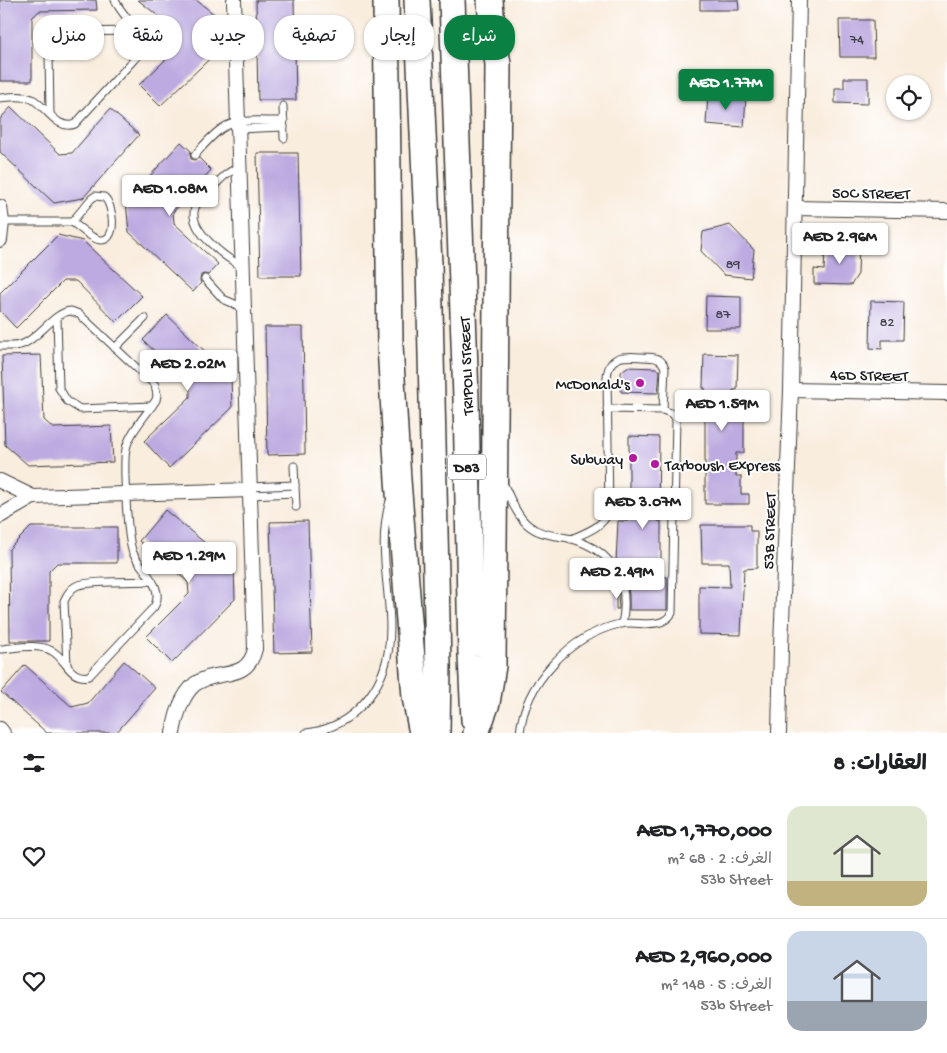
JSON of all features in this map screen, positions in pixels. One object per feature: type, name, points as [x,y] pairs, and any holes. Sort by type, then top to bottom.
[{"type":"highway","points":[[368,0],[387,85]]},
{"type":"highway","points":[[386,0],[390,345],[398,480],[415,697],[422,733]]},
{"type":"highway","name":"TRIPOLI STREET","points":[[417,0],[429,265],[438,655],[436,733]]},
{"type":"highway","name":"TRIPOLI STREET","points":[[452,0],[466,388],[470,656],[475,733]]},
{"type":"highway","points":[[475,733],[487,703],[492,666],[498,64],[490,0]]},
{"type":"highway","points":[[498,64],[504,42],[505,0]]},
{"type":"street","points":[[173,733],[182,702],[190,689],[209,678],[241,670],[250,662],[255,649],[241,167],[234,0]]},
{"type":"street","name":"53B STREET","points":[[779,733],[791,390],[799,0]]},
{"type":"street","points":[[0,208],[2,222],[0,240]]},
{"type":"street","name":"50C STREET","points":[[795,208],[947,211]]},
{"type":"street","name":"46D STREET","points":[[791,390],[947,393]]},
{"type":"street","points":[[0,482],[33,497]]},
{"type":"street","points":[[0,482],[4,494],[4,502],[0,514]]},
{"type":"street","points":[[0,514],[33,497],[250,491]]},
{"type":"street","points":[[0,730],[3,733]]},
{"type":"lane","points":[[115,0],[124,15]]},
{"type":"lane","points":[[50,114],[49,54],[52,41],[57,36],[69,32],[114,31]]},
{"type":"lane","points":[[0,98],[30,98],[64,125],[71,125],[77,121],[134,60]]},
{"type":"lane","points":[[283,106],[284,138]]},
{"type":"lane","points":[[195,155],[220,129],[226,126],[284,124]]},
{"type":"lane","points":[[241,167],[229,172],[199,201],[194,214],[198,228],[214,246],[227,258],[243,267]]},
{"type":"lane","points":[[2,222],[72,222],[96,239],[101,240],[106,238],[112,229],[110,204],[104,197],[95,196],[72,222]]},
{"type":"lane","points":[[205,279],[223,298],[244,308]]},
{"type":"lane","points":[[0,346],[23,344],[67,311],[76,312],[155,385],[157,395],[126,449],[130,544],[136,559],[158,592],[157,602],[154,607],[89,676],[78,677],[56,653],[43,648],[0,649]]},
{"type":"lane","points":[[57,318],[59,388],[67,401],[80,408],[152,406]]},
{"type":"lane","points":[[115,348],[145,318]]},
{"type":"lane","points":[[571,539],[599,527],[609,512],[607,370],[616,359],[622,356],[653,357],[663,363],[665,368],[663,410]]},
{"type":"lane","points":[[520,733],[524,712],[531,694],[541,678],[554,663],[582,641],[601,630],[622,624],[661,623],[668,620],[672,613],[676,419],[673,414],[663,410],[607,409]]},
{"type":"lane","points":[[495,465],[519,515],[528,525],[541,533],[571,539],[588,546],[600,552],[610,561],[623,584],[625,611],[622,624]]},
{"type":"lane","points":[[294,466],[296,507]]},
{"type":"lane","points":[[306,733],[329,728],[353,713],[372,692],[385,667],[390,642],[384,534],[388,506],[398,480]]},
{"type":"lane","points":[[250,491],[295,485]]},
{"type":"lane","points":[[250,491],[295,494]]},
{"type":"lane","points":[[67,665],[64,601],[72,589],[86,584],[152,581]]},
{"type":"building","points":[[0,0],[96,0],[97,10],[39,11],[33,15],[32,81],[0,81]]},
{"type":"building","points":[[138,0],[196,0],[215,15],[192,15],[192,60],[208,60],[160,106],[139,85],[165,60],[182,60],[182,15],[157,15]]},
{"type":"building","points":[[256,0],[294,0],[294,15],[274,15],[274,60],[295,60],[296,100],[258,100],[257,60],[264,60],[264,15],[256,15]]},
{"type":"building","points":[[700,0],[738,0],[739,10],[700,10]]},
{"type":"building","points":[[839,20],[873,20],[874,57],[840,57]]},
{"type":"building","points":[[844,78],[868,78],[868,104],[835,103],[835,88],[844,88]]},
{"type":"building","points":[[708,95],[746,97],[744,127],[706,124]]},
{"type":"building","points":[[11,107],[60,154],[72,153],[110,109],[139,135],[83,198],[54,203],[0,152],[0,119]]},
{"type":"building","points":[[181,142],[191,151],[191,159],[199,158],[211,170],[173,212],[174,223],[218,264],[208,275],[201,275],[201,283],[193,292],[129,232],[126,202]]},
{"type":"building","points":[[257,153],[298,153],[301,276],[260,276]]},
{"type":"building","points":[[730,225],[754,250],[751,278],[724,275],[701,251],[703,232]]},
{"type":"building","points":[[58,235],[83,241],[142,296],[116,322],[76,281],[63,281],[16,328],[0,311],[0,293]]},
{"type":"building","points":[[838,241],[859,241],[858,274],[851,285],[814,284],[814,269],[824,270],[825,251],[838,251]]},
{"type":"building","points":[[706,296],[741,297],[741,329],[705,329]]},
{"type":"building","points":[[871,301],[904,302],[903,340],[882,340],[882,349],[870,348]]},
{"type":"building","points":[[167,315],[231,376],[232,408],[169,468],[144,441],[190,397],[190,386],[143,340]]},
{"type":"building","points":[[265,327],[303,327],[305,454],[267,455]]},
{"type":"building","points":[[704,354],[738,355],[737,390],[733,390],[733,417],[744,417],[744,453],[736,453],[736,476],[741,476],[741,494],[749,494],[749,504],[705,504]]},
{"type":"building","points":[[41,355],[44,420],[53,428],[111,426],[113,462],[28,465],[5,445],[2,356]]},
{"type":"building","points":[[627,367],[656,368],[660,371],[658,393],[621,392],[621,372]]},
{"type":"building","points":[[629,436],[659,437],[658,521],[661,521],[661,577],[667,577],[667,610],[629,610],[629,594],[626,580],[616,562],[618,521],[629,521]]},
{"type":"building","points":[[165,510],[234,567],[235,599],[172,663],[146,637],[189,594],[188,582],[139,541]]},
{"type":"building","points":[[308,521],[312,652],[274,653],[270,522]]},
{"type":"building","points":[[701,525],[750,525],[750,531],[757,531],[757,568],[744,569],[741,635],[699,634],[699,586],[730,587],[729,563],[702,563]]},
{"type":"building","points":[[31,527],[117,527],[117,563],[57,563],[49,571],[49,641],[10,641],[9,549]]},
{"type":"building","points":[[616,585],[618,595],[619,609],[616,609]]},
{"type":"building","points":[[124,661],[155,688],[116,733],[47,733],[1,692],[25,665],[72,707],[88,703]]},
{"type":"place","name":"McDonald's","points":[[640,383]]},
{"type":"place","name":"Subway","points":[[633,458]]},
{"type":"place","name":"Tarboush Express","points":[[655,464]]}]
